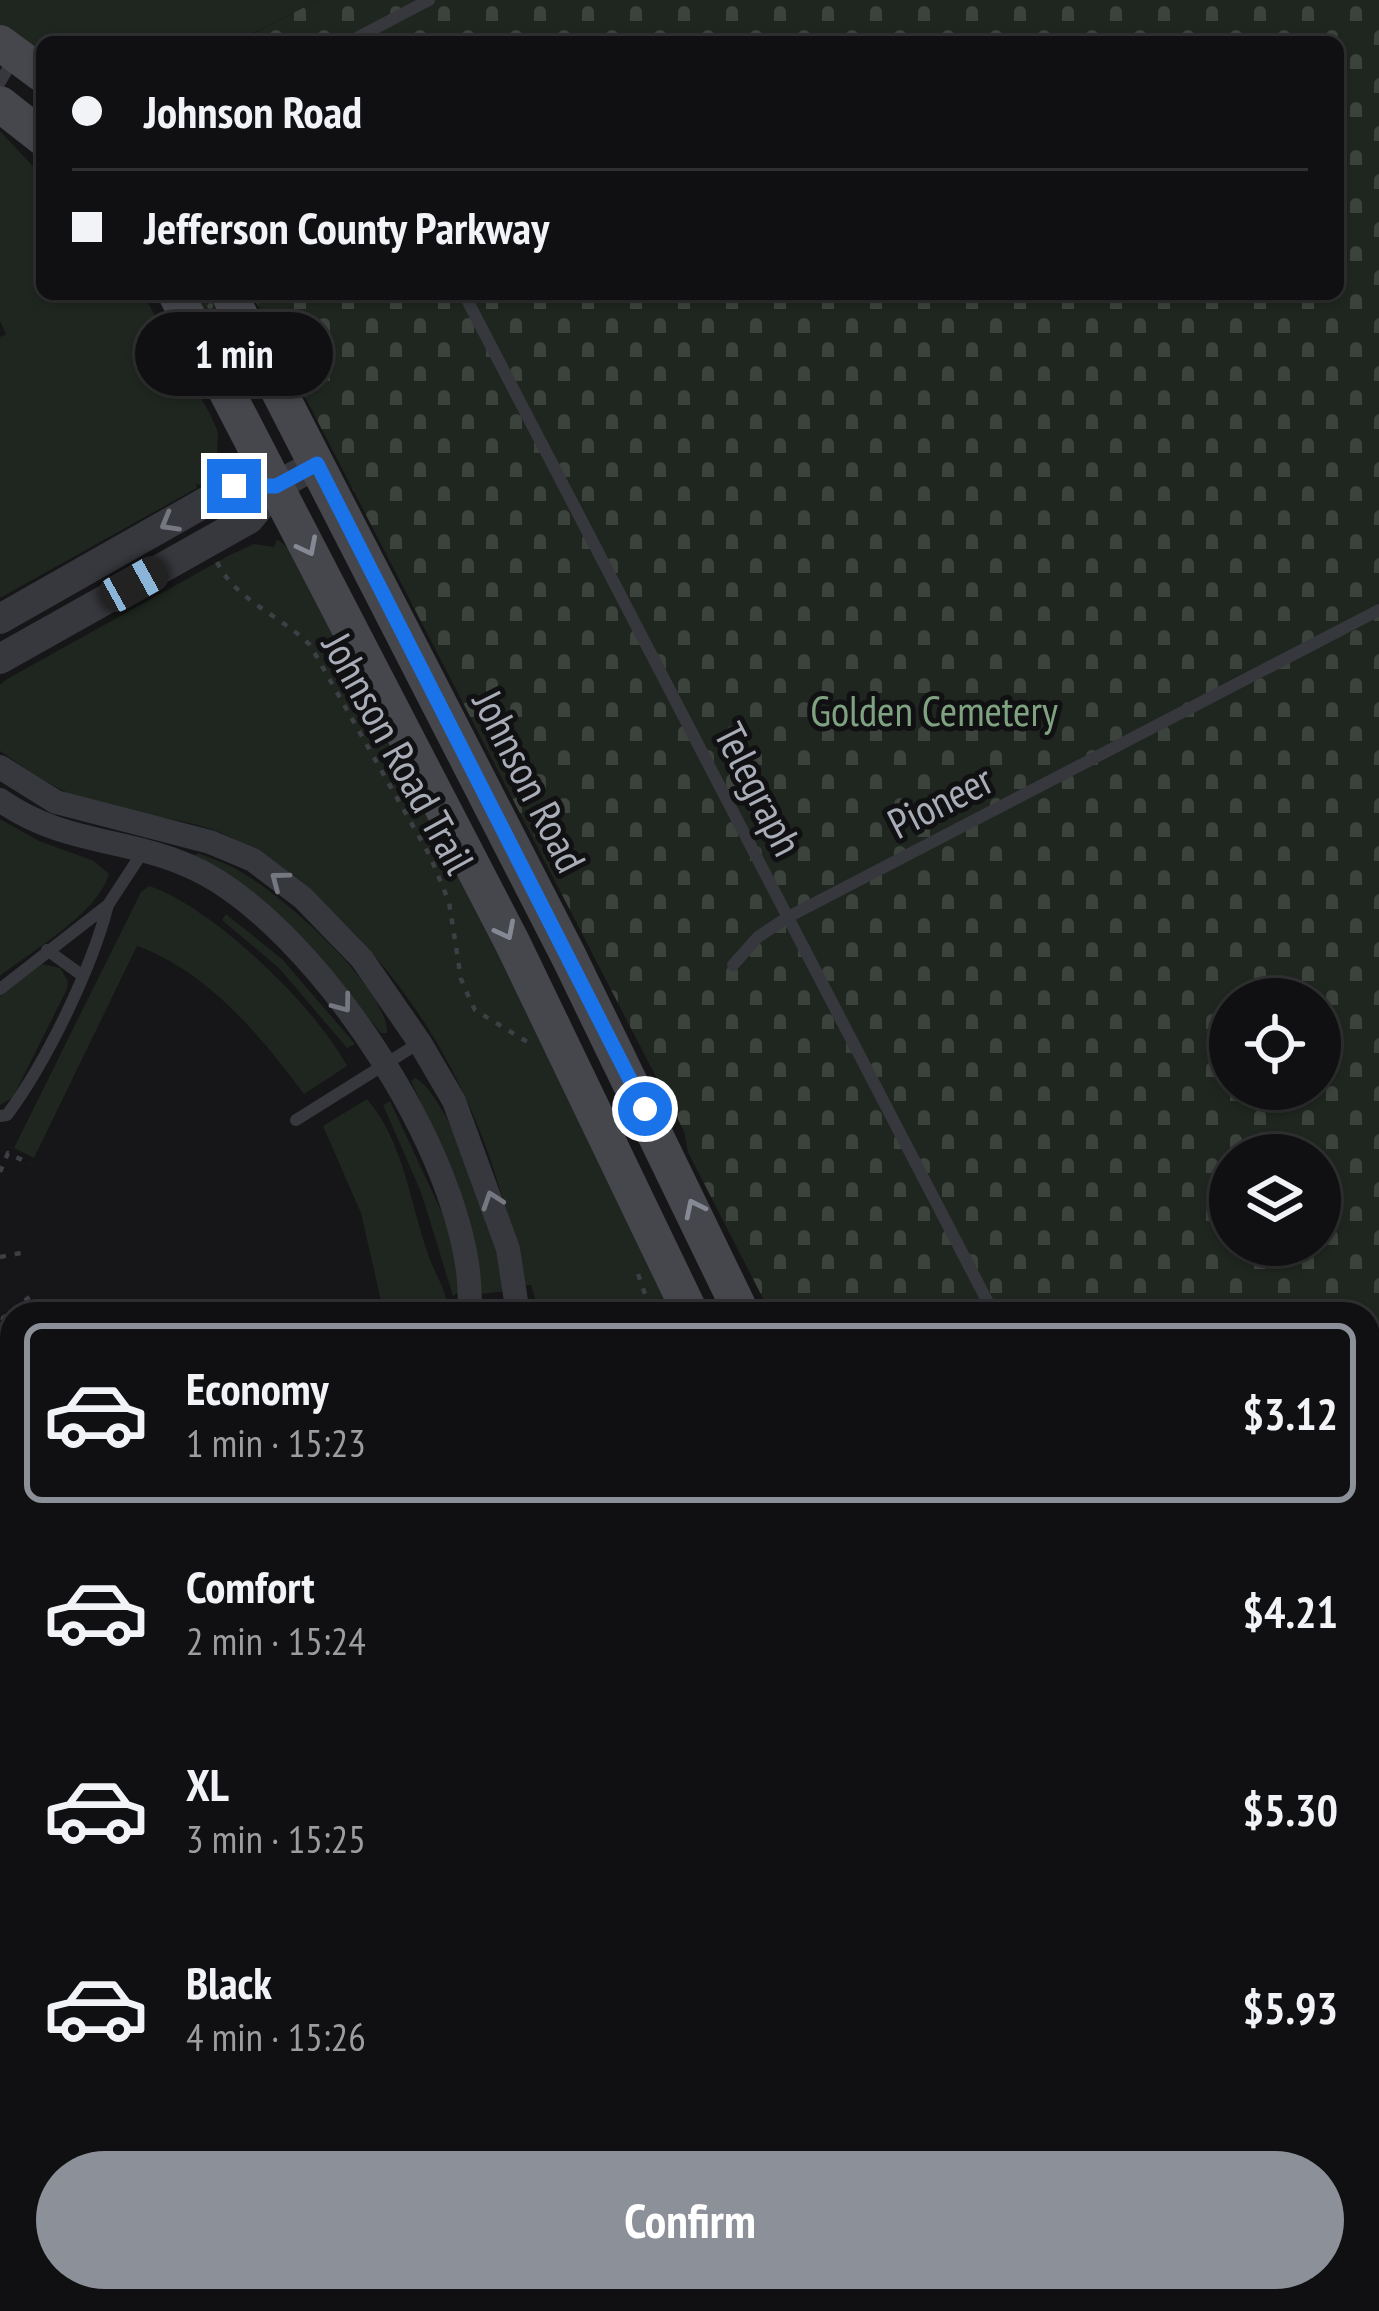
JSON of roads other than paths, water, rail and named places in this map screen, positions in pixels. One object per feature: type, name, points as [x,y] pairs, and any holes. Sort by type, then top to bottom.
[{"type":"main road","points":[[0,104],[36,132]]},
{"type":"main road","points":[[179,300],[512,942],[685,1302]]},
{"type":"main road","name":"Johnson Road","points":[[232,300],[569,957],[736,1302]]},
{"type":"street","points":[[0,659],[250,520],[276,486],[317,464]]},
{"type":"street","points":[[0,619],[234,486],[276,486]]},
{"type":"street","points":[[0,767],[56,802],[147,841],[189,866],[246,901],[297,949],[334,992],[384,1065],[435,1161],[462,1238],[468,1302]]},
{"type":"street","points":[[0,800],[62,832],[210,842],[253,860],[303,898],[362,959],[421,1043],[454,1101],[508,1249],[516,1302]]},
{"type":"lane","points":[[360,36],[429,0]]},
{"type":"lane","name":"Telegraph","points":[[467,300],[988,1302]]},
{"type":"lane","name":"Pioneer","points":[[733,965],[758,937],[788,917],[1379,610]]},
{"type":"lane","points":[[0,1116],[7,1115],[20,1098],[97,946],[108,905],[147,841]]},
{"type":"lane","points":[[0,989],[108,905]]},
{"type":"lane","points":[[47,950],[82,976]]},
{"type":"lane","points":[[296,1120],[421,1043]]},
{"type":"park label","name":"Golden Cemetery","points":[[934,710]]}]
